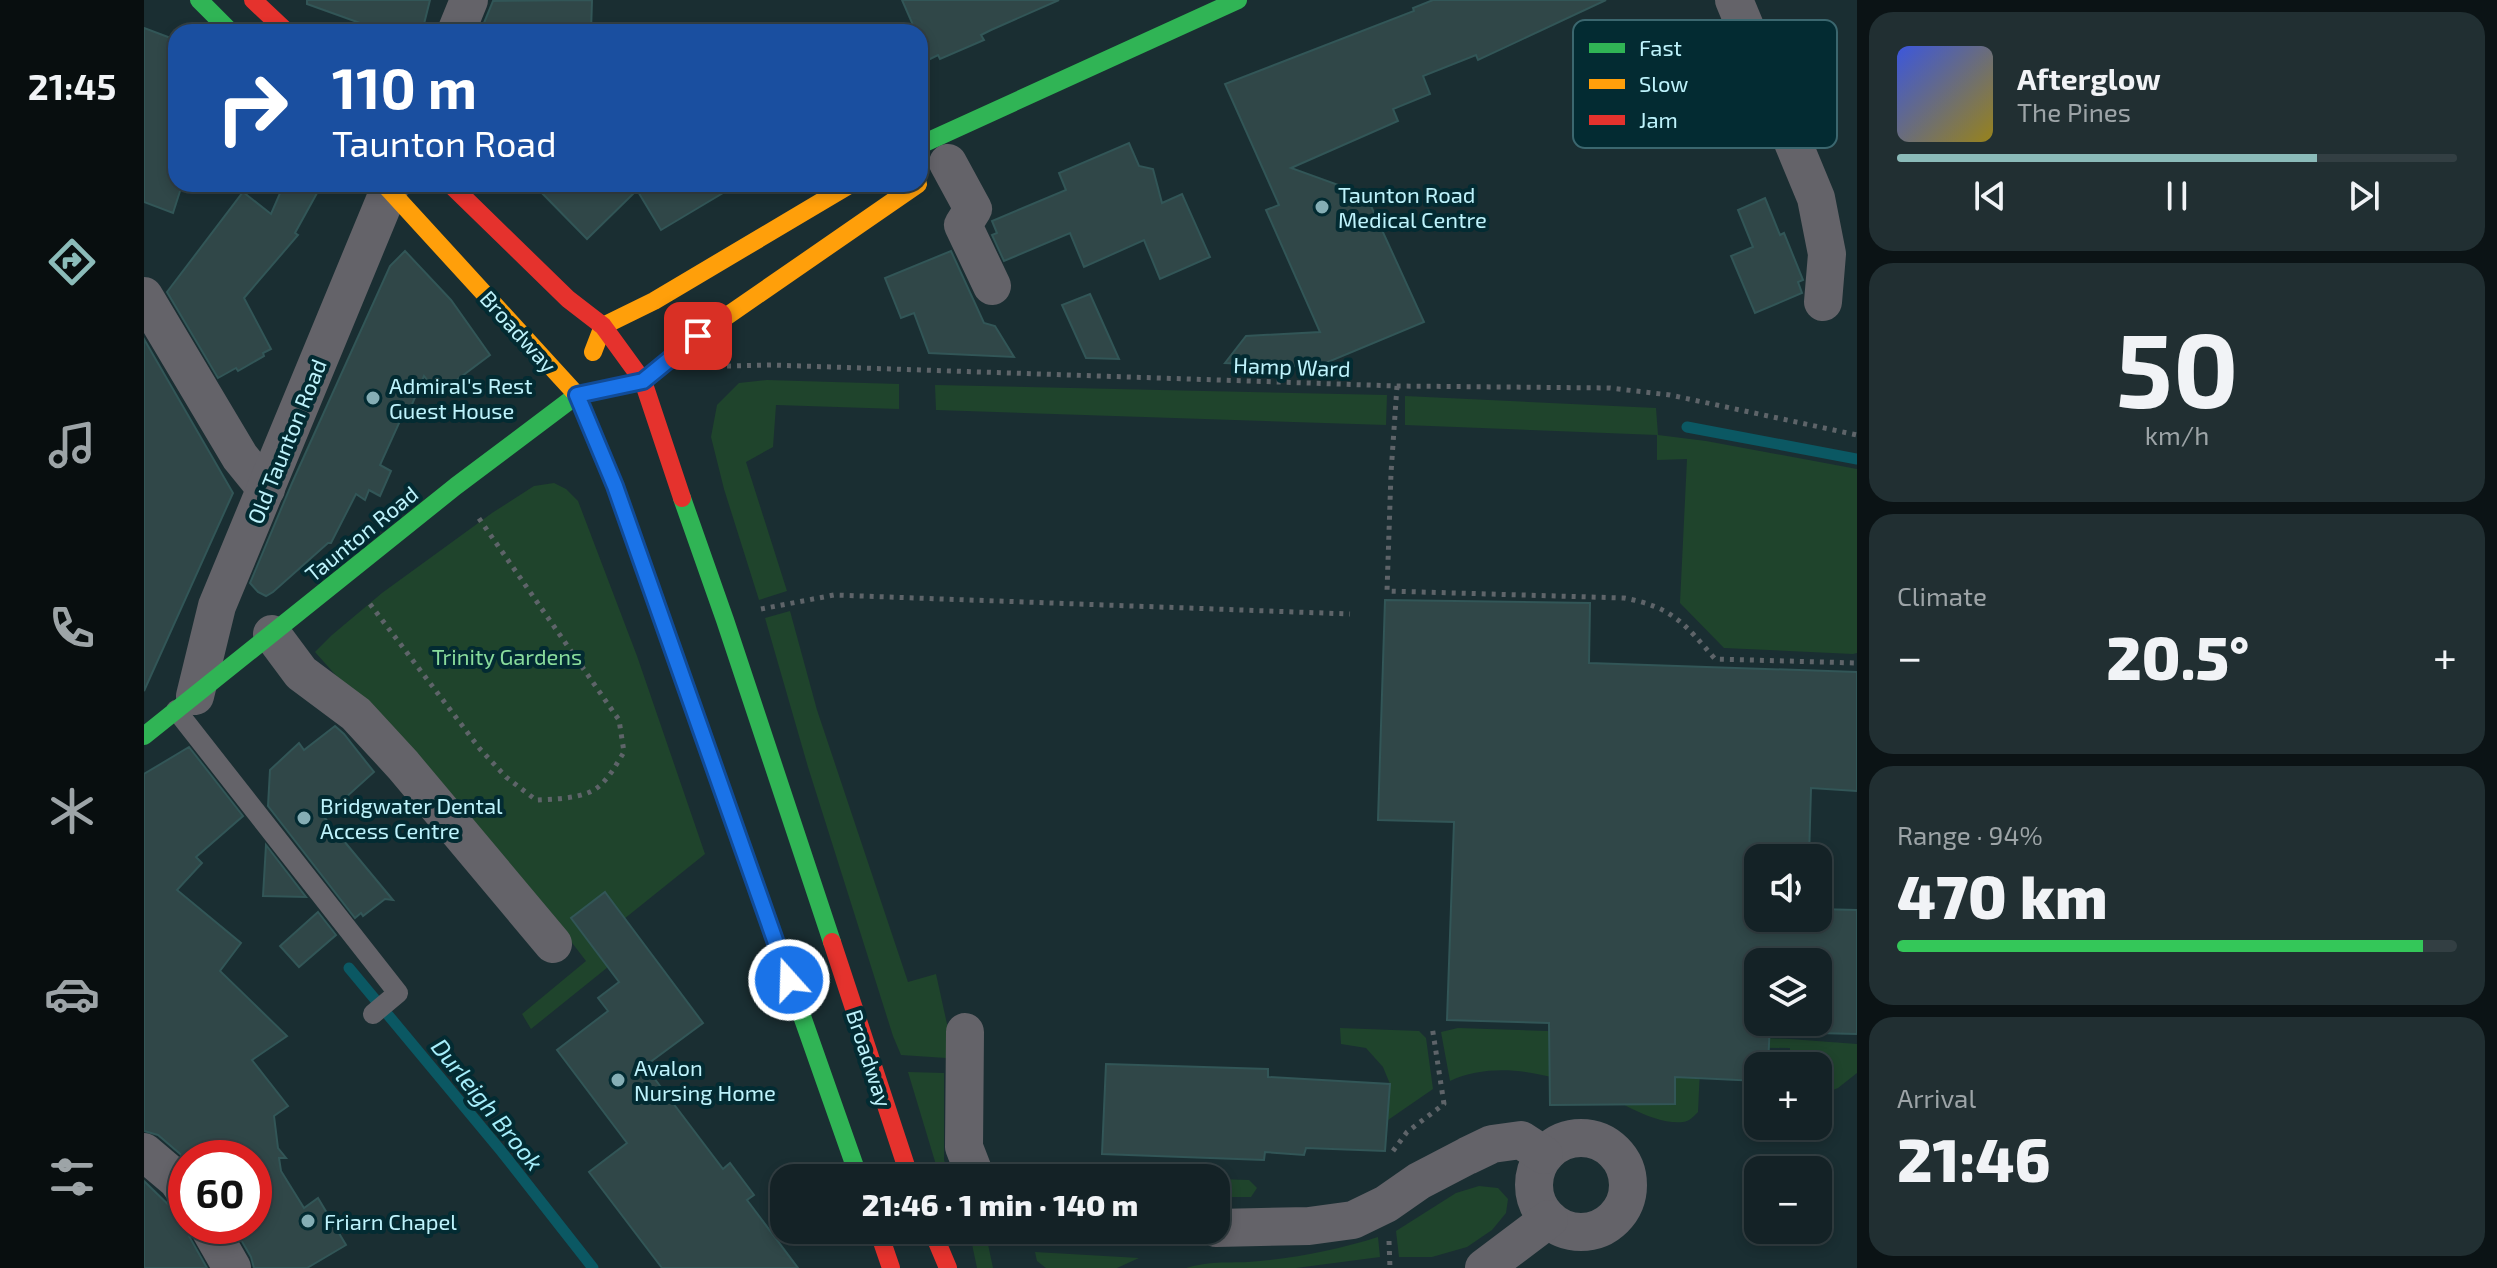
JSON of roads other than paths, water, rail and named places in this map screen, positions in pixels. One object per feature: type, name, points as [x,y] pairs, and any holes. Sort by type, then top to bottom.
[{"type":"main road","points":[[199,0],[223,24]]},
{"type":"main road","points":[[253,0],[278,24]]},
{"type":"main road","name":"Taunton Road","points":[[933,166],[1056,85],[1238,0]]},
{"type":"main road","name":"Taunton Road","points":[[984,137],[1056,85]]},
{"type":"main road","name":"Broadway","points":[[391,192],[582,381],[615,486],[854,1164]]},
{"type":"main road","name":"Broadway","points":[[458,192],[568,299],[603,326],[643,381],[905,1164]]},
{"type":"main road","points":[[582,381],[603,326],[654,301],[838,192]]},
{"type":"main road","name":"Taunton Road","points":[[144,736],[348,575],[582,381],[643,381],[698,336],[897,192]]},
{"type":"main road","points":[[883,1244],[891,1268]]},
{"type":"main road","points":[[938,1244],[948,1268]]},
{"type":"street","points":[[459,24],[469,0]]},
{"type":"street","points":[[1734,0],[1742,20]]},
{"type":"street","points":[[1795,148],[1816,198],[1827,254],[1823,302]]},
{"type":"street","points":[[933,166],[973,209],[963,225],[992,286]]},
{"type":"street","name":"Old Taunton Road","points":[[185,703],[217,606],[384,192]]},
{"type":"street","points":[[144,296],[240,457],[266,489]]},
{"type":"street","points":[[272,634],[301,673],[356,714],[403,765],[553,944]]},
{"type":"street","points":[[965,1032],[964,1147],[971,1164]]},
{"type":"street","points":[[1582,1137],[1609,1147],[1626,1171],[1628,1186],[1625,1202],[1617,1216],[1589,1231],[1573,1231],[1549,1219],[1535,1195],[1537,1167],[1544,1155],[1555,1145],[1582,1137]]},
{"type":"street","points":[[1230,1228],[1309,1226],[1353,1220],[1386,1204],[1419,1181],[1492,1144],[1521,1140],[1544,1155]]},
{"type":"street","points":[[144,1152],[168,1172]]},
{"type":"street","points":[[1484,1268],[1549,1219]]},
{"type":"street","points":[[218,1244],[232,1268]]},
{"type":"lane","points":[[185,703],[398,993],[380,1008]]},
{"type":"waterway","points":[[1687,427],[1857,459]]},
{"type":"waterway","name":"Durleigh Brook","points":[[349,968],[502,1152],[593,1268]]},
{"type":"place","name":"Taunton Road Medical Centre","points":[[1322,207]]},
{"type":"place","name":"Admiral's Rest Guest House","points":[[373,398]]},
{"type":"place","name":"Bridgwater Dental Access Centre","points":[[304,818]]},
{"type":"place","name":"Avalon Nursing Home","points":[[618,1080]]},
{"type":"place","name":"Friarn Chapel","points":[[308,1221]]},
{"type":"park label","name":"Trinity Gardens","points":[[507,656]]}]
